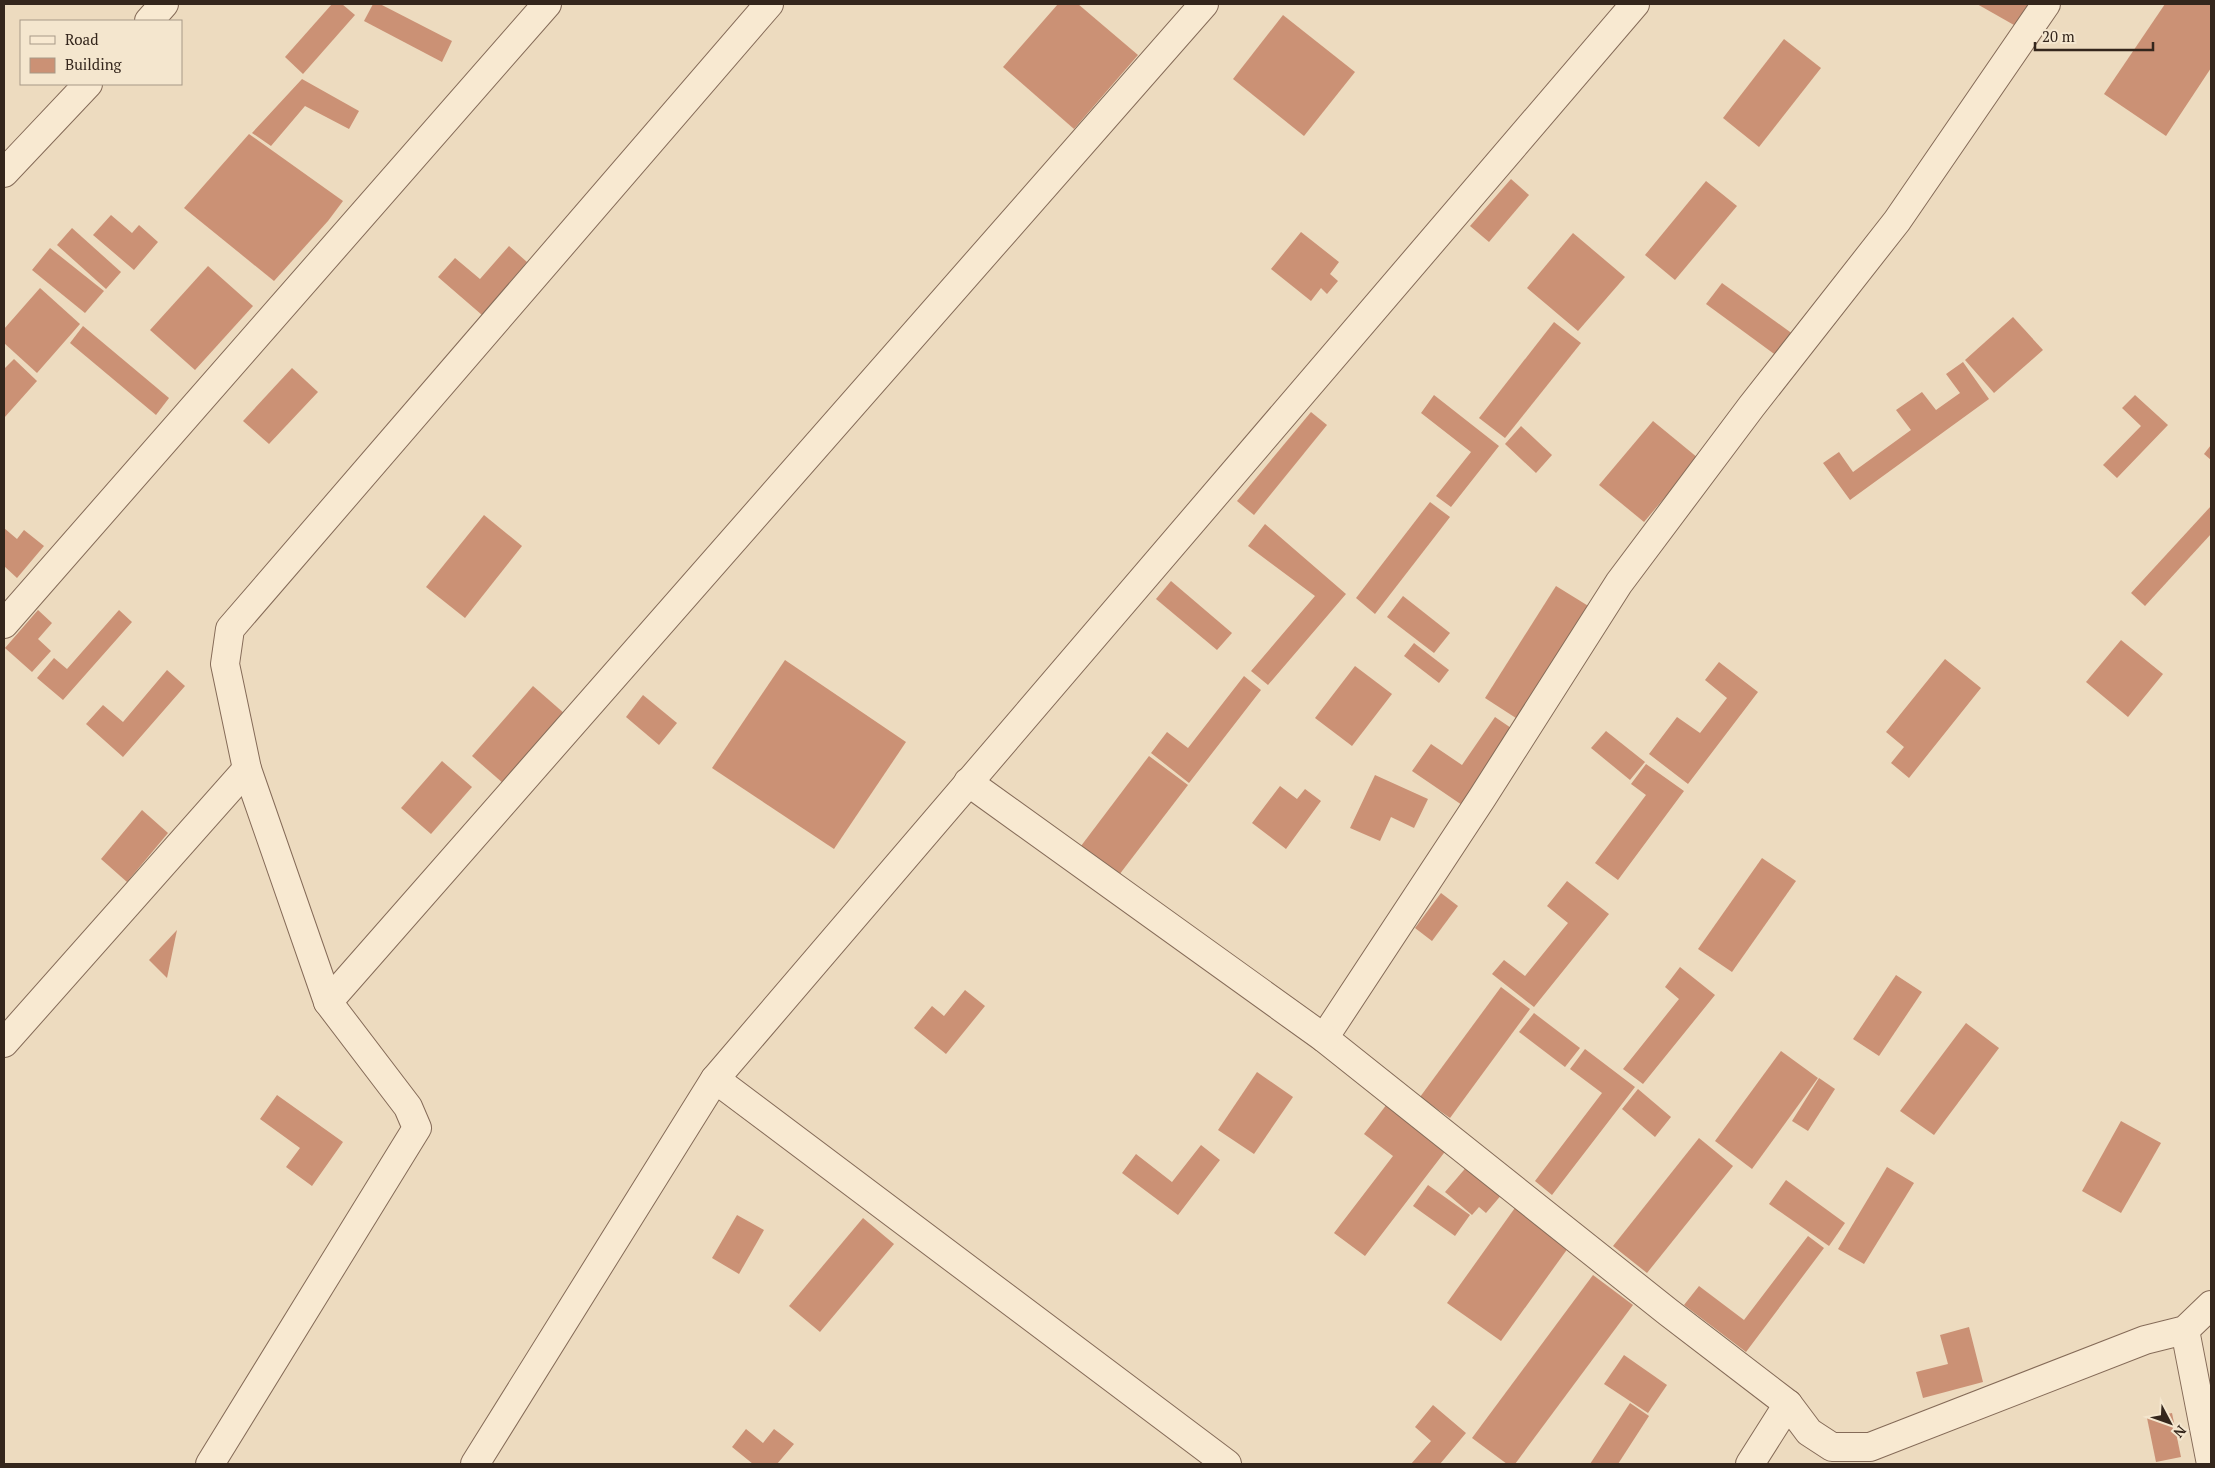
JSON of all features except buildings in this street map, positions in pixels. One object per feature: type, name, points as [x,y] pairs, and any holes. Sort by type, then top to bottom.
[{"type":"street","points":[[150,20],[164,4]]},
{"type":"street","points":[[4,624],[547,4]]},
{"type":"street","points":[[210,1464],[417,1128],[408,1107],[328,1002],[247,769],[225,664],[230,628],[769,4]]},
{"type":"street","points":[[328,1002],[1204,4]]},
{"type":"street","points":[[475,1464],[715,1079],[1635,4]]},
{"type":"street","points":[[1324,1038],[1466,823],[1619,583],[1750,407],[1897,222],[2046,4]]},
{"type":"street","points":[[4,173],[87,85]]},
{"type":"street","points":[[4,1043],[247,769]]},
{"type":"street","points":[[968,782],[1324,1038],[1668,1312],[1788,1404],[1809,1432],[1832,1447],[1870,1447],[2146,1340],[2185,1330],[2211,1305]]},
{"type":"street","points":[[715,1079],[1227,1464]]},
{"type":"street","points":[[2185,1330],[2211,1464]]},
{"type":"street","points":[[1750,1464],[1788,1404]]}]
